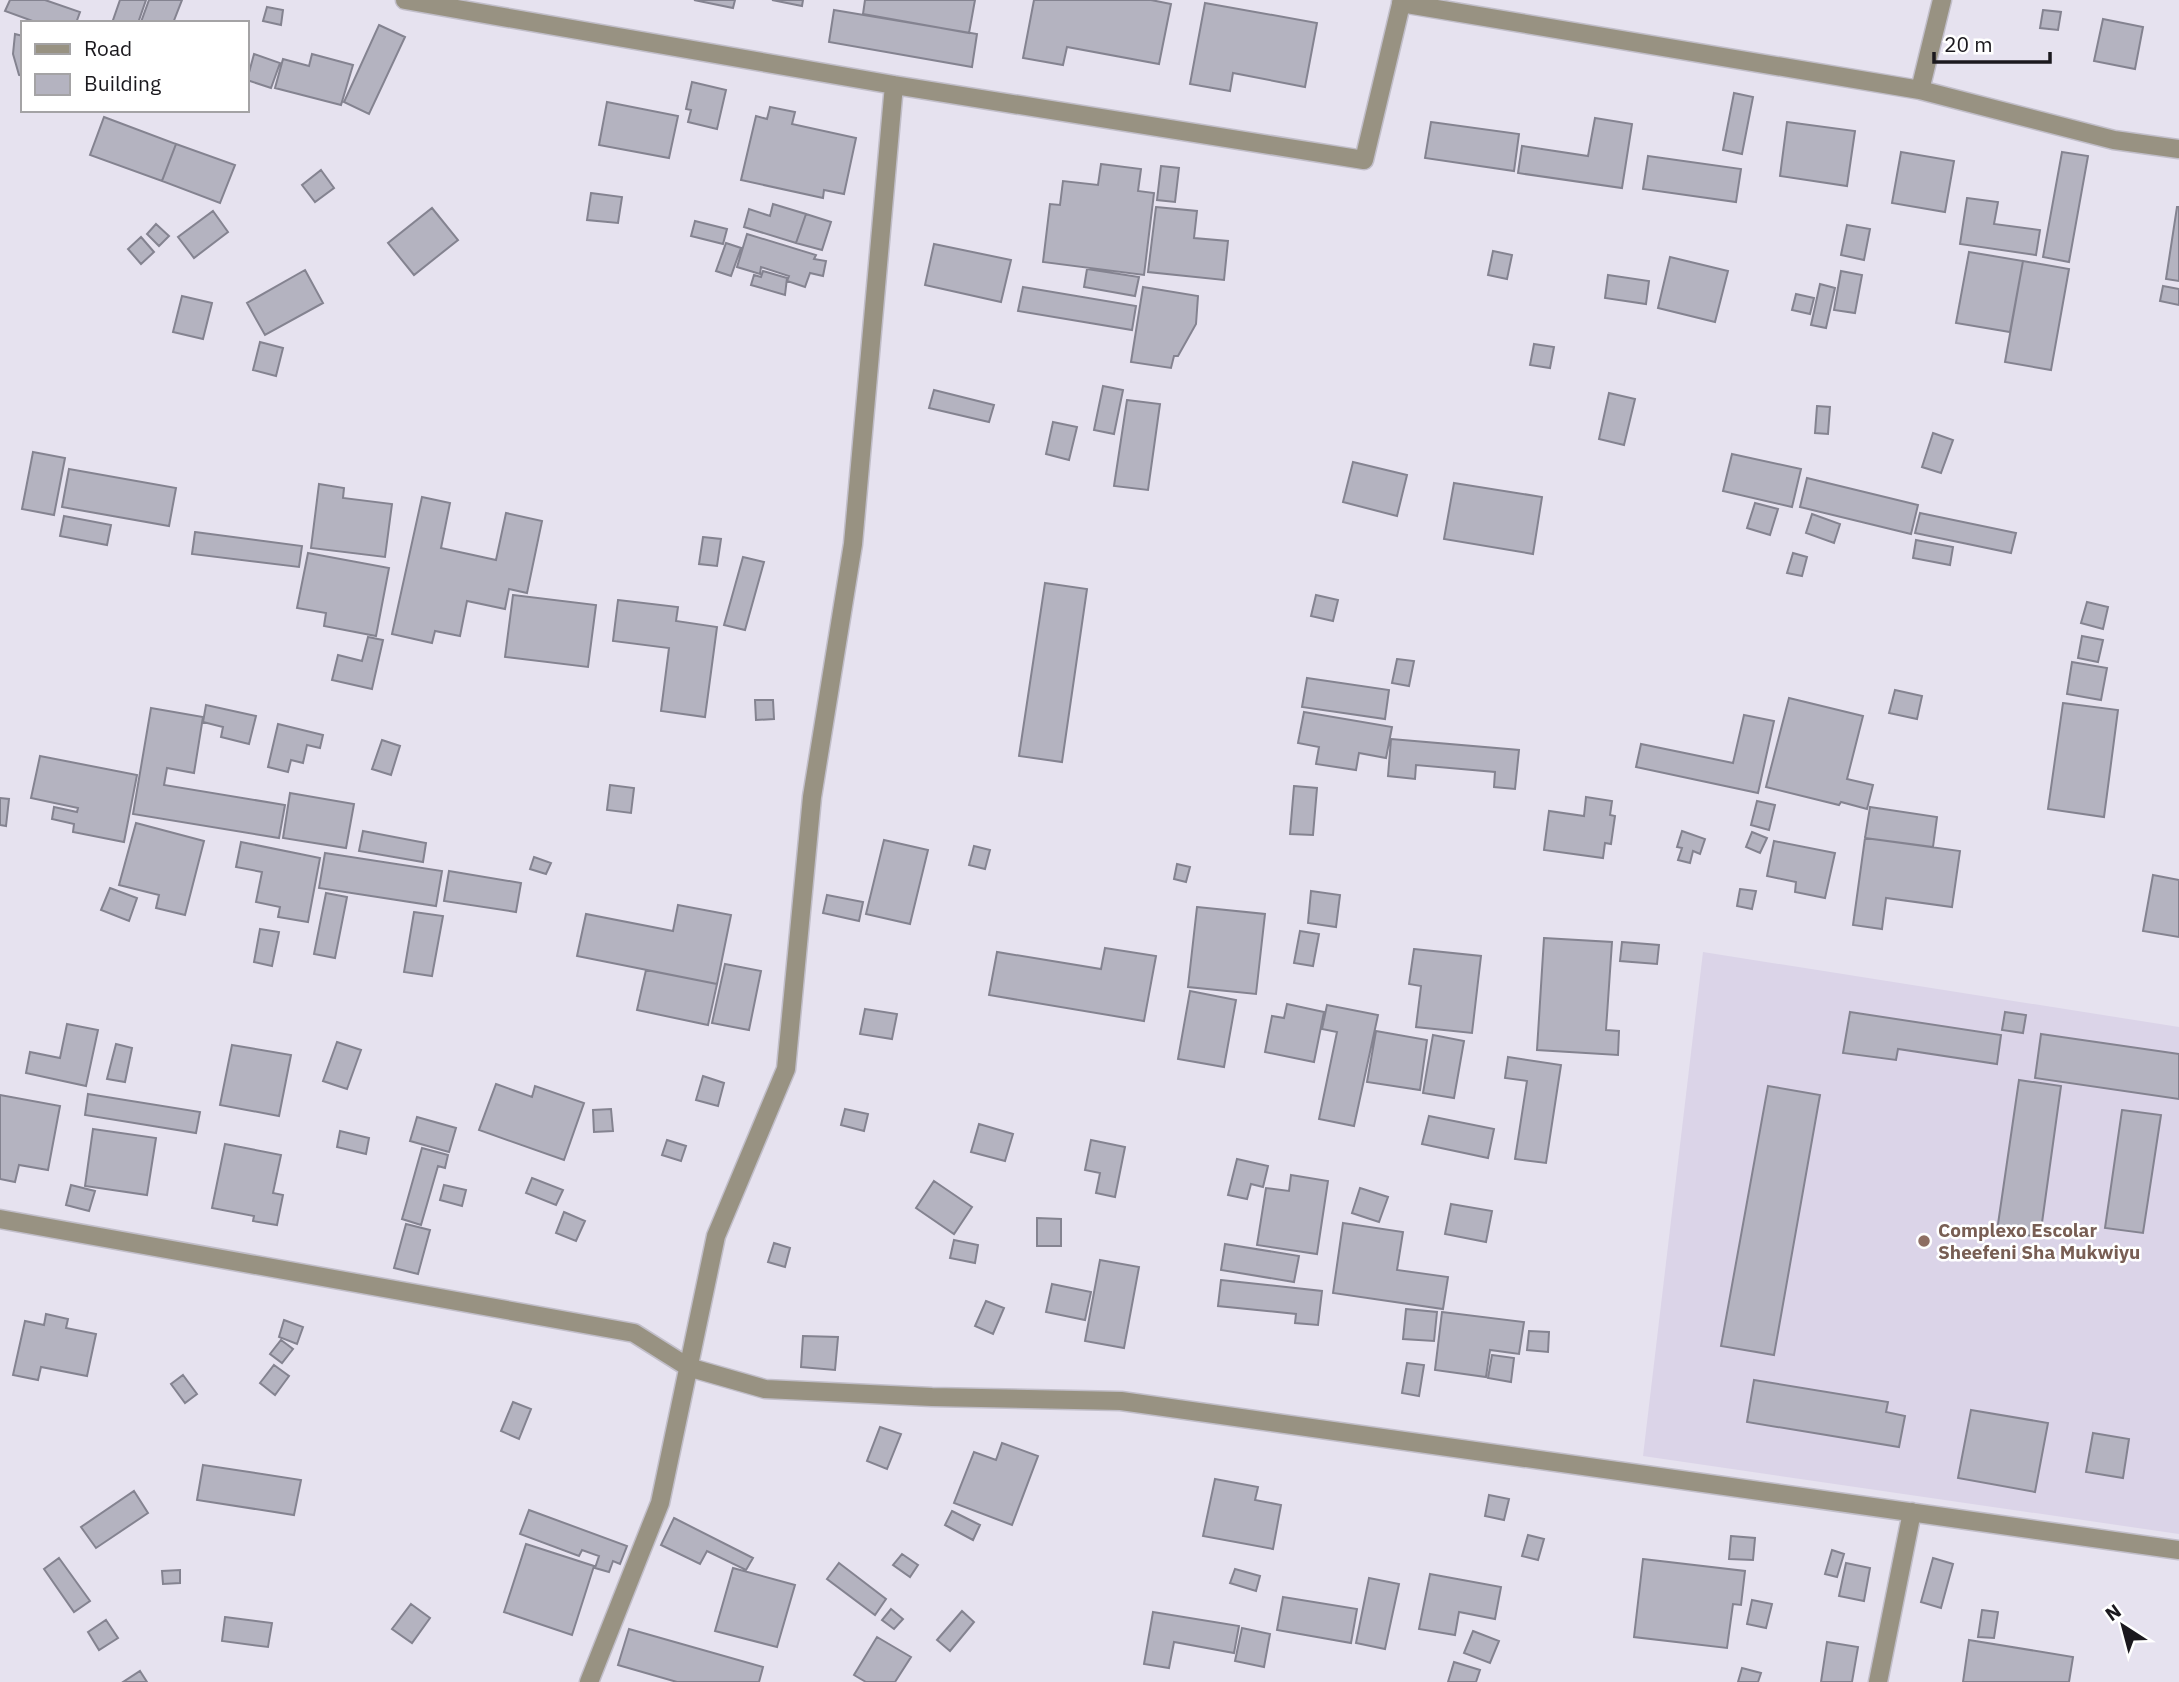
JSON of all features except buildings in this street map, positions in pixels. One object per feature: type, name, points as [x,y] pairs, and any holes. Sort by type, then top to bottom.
[{"type":"street","points":[[405,0],[894,85],[1364,160],[1402,1],[1920,90],[2114,140],[2179,149]]},
{"type":"street","points":[[1920,90],[1942,0]]},
{"type":"street","points":[[589,1682],[660,1503],[716,1236],[786,1069],[812,797],[853,544],[894,85]]},
{"type":"street","points":[[0,1219],[634,1333],[688,1367],[765,1389],[932,1397],[1121,1401],[2179,1550]]},
{"type":"street","points":[[1878,1682],[1912,1512]]},
{"type":"shaded area","name":"Complexo Escolar Sheefeni Sha Mukwiyu","points":[[1703,952],[2179,1027],[2179,1534],[1643,1456]]},
{"type":"place","name":"Complexo Escolar Sheefeni Sha Mukwiyu","points":[[1924,1241]]}]
